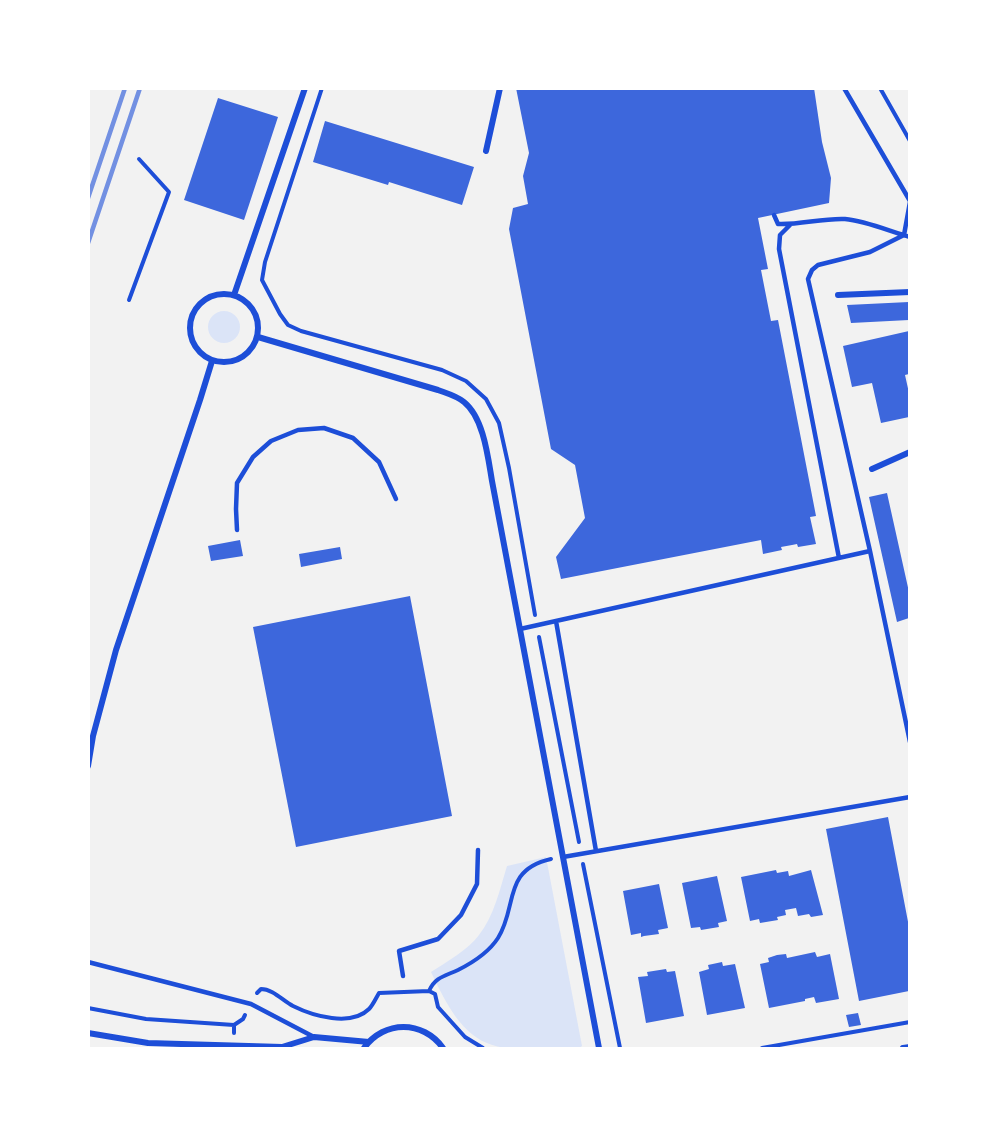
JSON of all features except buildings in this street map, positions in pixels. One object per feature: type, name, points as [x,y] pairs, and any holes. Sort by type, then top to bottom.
[{"type":"street","points":[[234,295],[305,88]]},
{"type":"street","points":[[486,151],[500,88]]},
{"type":"street","points":[[838,295],[909,292]]},
{"type":"street","points":[[223,294],[234,295],[246,301],[254,312],[258,325],[258,337],[251,350],[241,359],[228,363],[212,361],[202,355],[194,345],[189,332],[191,318],[198,306],[209,297],[223,294]]},
{"type":"street","points":[[258,337],[438,390],[464,402],[477,420],[484,442],[599,1048]]},
{"type":"street","points":[[88,766],[93,736],[116,650],[212,361]]},
{"type":"street","points":[[872,469],[909,452]]},
{"type":"street","points":[[364,1048],[380,1033],[392,1028],[412,1027],[430,1035],[443,1048]]},
{"type":"street","points":[[88,1033],[148,1043],[284,1048],[314,1037],[369,1042]]},
{"type":"street","points":[[903,1048],[909,1047]]},
{"type":"lane","points":[[844,88],[909,202],[907,236]]},
{"type":"lane","points":[[774,215],[778,224],[790,225],[823,219],[847,219],[907,236]]},
{"type":"lane","points":[[790,225],[780,235],[779,249],[839,558]]},
{"type":"lane","points":[[907,236],[870,252],[818,265],[812,270],[808,279],[870,551],[909,742]]},
{"type":"lane","points":[[237,530],[237,483],[253,457],[271,441],[298,430],[324,428],[353,438],[379,462],[396,499]]},
{"type":"lane","points":[[520,629],[614,610],[870,551]]},
{"type":"lane","points":[[556,621],[596,851]]},
{"type":"lane","points":[[563,857],[909,797]]},
{"type":"lane","points":[[403,976],[399,951],[438,939],[461,915],[477,884],[478,850]]},
{"type":"lane","points":[[88,962],[251,1004],[314,1037]]},
{"type":"path","points":[[322,88],[265,262],[262,280],[288,325],[301,331],[442,370],[466,381],[486,399],[499,423],[620,1048]]},
{"type":"path","points":[[880,88],[909,141]]},
{"type":"path","points":[[129,300],[169,192],[139,159]]},
{"type":"path","points":[[429,991],[433,982],[478,958],[497,940],[506,920],[512,894],[519,878],[527,868],[540,862],[563,857]]},
{"type":"path","points":[[88,1008],[146,1019],[234,1024],[243,1019],[257,992],[261,989],[267,989],[292,1006],[312,1014],[336,1018],[354,1018],[368,1010],[379,993],[429,991],[435,994],[438,1007],[465,1037],[483,1048]]},
{"type":"path","points":[[762,1048],[909,1022]]},
{"type":"path","points":[[233,1045],[234,1024]]},
{"type":"shaded area","points":[[224,311],[235,316],[240,327],[235,338],[224,343],[213,338],[208,327],[213,316]]},
{"type":"shaded area","points":[[546,857],[582,1046],[532,1050],[497,1046],[477,1038],[468,1031],[453,1013],[431,972],[463,950],[479,935],[493,911],[507,866]]},
{"type":"railway","points":[[88,198],[125,88]]},
{"type":"railway","points":[[88,243],[140,88]]}]
